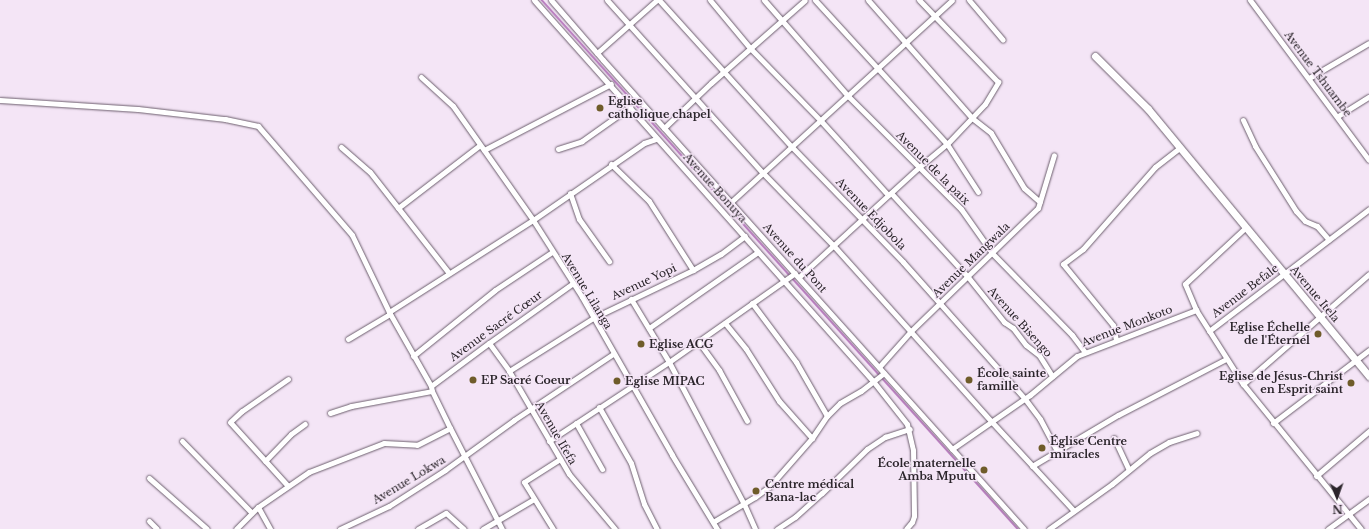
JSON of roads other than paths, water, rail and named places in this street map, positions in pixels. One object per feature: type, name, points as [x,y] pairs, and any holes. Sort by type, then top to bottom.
[{"type":"street","name":"Avenue Bonuya","points":[[534,0],[611,84],[656,139],[758,252],[792,277],[879,376],[910,429]]},
{"type":"street","name":"Avenue du Pont","points":[[551,0],[731,202],[792,277],[879,367],[879,376],[952,449],[1024,529]]},
{"type":"street","points":[[607,0],[763,174],[833,245],[991,422],[1074,511]]},
{"type":"street","points":[[597,53],[658,0]]},
{"type":"street","name":"Avenue Edjobola","points":[[658,0],[792,147],[903,262],[1025,399],[1040,419],[1057,451]]},
{"type":"street","name":"Avenue Bisengo","points":[[710,0],[750,48],[968,277],[1004,322],[1013,328],[1026,345],[1039,355],[1052,376]]},
{"type":"street","name":"Avenue de la paix","points":[[764,0],[848,96],[918,168],[961,209],[992,253],[1072,335],[1085,352]]},
{"type":"street","points":[[664,128],[723,72],[805,0]]},
{"type":"street","points":[[815,0],[947,144],[978,192]]},
{"type":"street","points":[[868,0],[972,118],[991,133],[1024,188],[1040,202]]},
{"type":"street","points":[[549,441],[632,387],[752,303],[792,277],[833,245],[918,168],[947,144],[984,104],[998,82],[919,0]]},
{"type":"street","points":[[731,202],[952,0]]},
{"type":"street","points":[[969,0],[1003,40]]},
{"type":"street","name":"Avenue Tshuambe","points":[[1250,0],[1368,156]]},
{"type":"street","points":[[1309,78],[1369,43]]},
{"type":"street","name":"Avenue Itela","points":[[1095,56],[1148,109],[1244,227],[1369,376]]},
{"type":"street","name":"Avenue Lilanga","points":[[421,77],[453,106],[533,220],[573,283],[632,387],[717,529]]},
{"type":"street","points":[[484,150],[611,84]]},
{"type":"street","points":[[1338,116],[1369,97]]},
{"type":"street","points":[[0,100],[154,111],[225,119],[258,126],[352,235],[390,313],[432,389],[450,428],[502,529]]},
{"type":"street","points":[[558,149],[582,141],[630,107]]},
{"type":"street","points":[[1243,120],[1255,146],[1296,211],[1305,221],[1317,226],[1329,240]]},
{"type":"street","points":[[348,339],[390,313],[449,272],[533,220],[611,164],[644,143],[656,139]]},
{"type":"street","points":[[398,208],[480,145]]},
{"type":"street","points":[[341,147],[370,172],[449,272]]},
{"type":"street","points":[[1116,340],[1113,325],[1063,264],[1083,249],[1155,167],[1179,148]]},
{"type":"street","name":"Avenue Mangwala","points":[[879,367],[911,332],[1038,208],[1054,155]]},
{"type":"street","points":[[611,164],[649,202],[693,270]]},
{"type":"street","points":[[570,193],[579,219],[609,261]]},
{"type":"street","name":"Avenue Befale","points":[[1209,331],[1369,209]]},
{"type":"street","points":[[1244,227],[1185,284],[1196,310],[1243,384],[1272,423],[1361,529]]},
{"type":"street","name":"Avenue Yopi","points":[[509,371],[593,318],[693,270],[721,254],[745,236]]},
{"type":"street","points":[[413,356],[495,290],[552,252]]},
{"type":"street","points":[[649,328],[758,252]]},
{"type":"street","points":[[1243,384],[1369,274]]},
{"type":"street","name":"Avenue Sacré Cœur","points":[[432,389],[489,342],[573,283]]},
{"type":"street","points":[[631,299],[669,362],[744,504],[755,529]]},
{"type":"street","points":[[752,303],[796,362],[827,416]]},
{"type":"street","name":"Avenue Monkoto","points":[[952,449],[1025,399],[1052,376],[1085,352],[1196,310]]},
{"type":"street","points":[[725,323],[746,349],[779,401],[812,438]]},
{"type":"street","points":[[698,341],[718,370],[747,421]]},
{"type":"street","name":"Avenue Ifefa","points":[[489,342],[509,371],[569,474],[615,529]]},
{"type":"street","points":[[1272,423],[1369,350]]},
{"type":"street","name":"Avenue Lokwa","points":[[340,529],[389,506],[465,457],[530,409],[613,354]]},
{"type":"street","points":[[1032,466],[1118,415],[1226,359]]},
{"type":"street","points":[[713,522],[769,487],[812,438],[827,416],[840,403],[879,376]]},
{"type":"street","points":[[288,379],[242,411],[230,422],[288,486]]},
{"type":"street","points":[[330,413],[351,406],[432,389]]},
{"type":"street","points":[[599,408],[631,463],[644,504],[657,529]]},
{"type":"street","points":[[576,423],[602,470]]},
{"type":"street","points":[[265,461],[291,434],[305,424]]},
{"type":"street","points":[[236,529],[258,507],[309,472],[384,443],[417,445],[450,428]]},
{"type":"street","points":[[777,529],[795,517],[867,449],[885,436],[910,429],[913,450],[914,516],[912,522],[906,529]]},
{"type":"street","points":[[1316,476],[1369,431]]},
{"type":"street","points":[[1049,529],[1150,453],[1169,442],[1197,434]]},
{"type":"street","points":[[1114,438],[1129,470]]},
{"type":"street","points":[[182,442],[252,513]]},
{"type":"street","points":[[553,529],[524,482],[560,459]]},
{"type":"street","points":[[149,478],[207,529]]},
{"type":"street","points":[[1328,529],[1369,499]]},
{"type":"street","points":[[483,529],[534,500]]},
{"type":"street","points":[[258,507],[270,529]]},
{"type":"street","points":[[418,529],[446,513],[464,529]]},
{"type":"street","points":[[149,521],[157,529]]},
{"type":"waterway","points":[[542,0],[1018,529]]},
{"type":"place","name":"Eglise catholique chapel","points":[[600,108]]},
{"type":"place","name":"Eglise Échelle de l'Éternel","points":[[1318,334]]},
{"type":"place","name":"Eglise ACG","points":[[641,344]]},
{"type":"place","name":"EP Sacré Coeur","points":[[473,380]]},
{"type":"place","name":"École sainte famille","points":[[969,380]]},
{"type":"place","name":"Eglise MIPAC","points":[[617,381]]},
{"type":"place","name":"Eglise de Jésus-Christ en Esprit saint","points":[[1351,383]]},
{"type":"place","name":"Église Centre miracles","points":[[1042,448]]},
{"type":"place","name":"École maternelle Amba Mputu","points":[[984,470]]},
{"type":"place","name":"Centre médical Bana-lac","points":[[756,491]]}]
